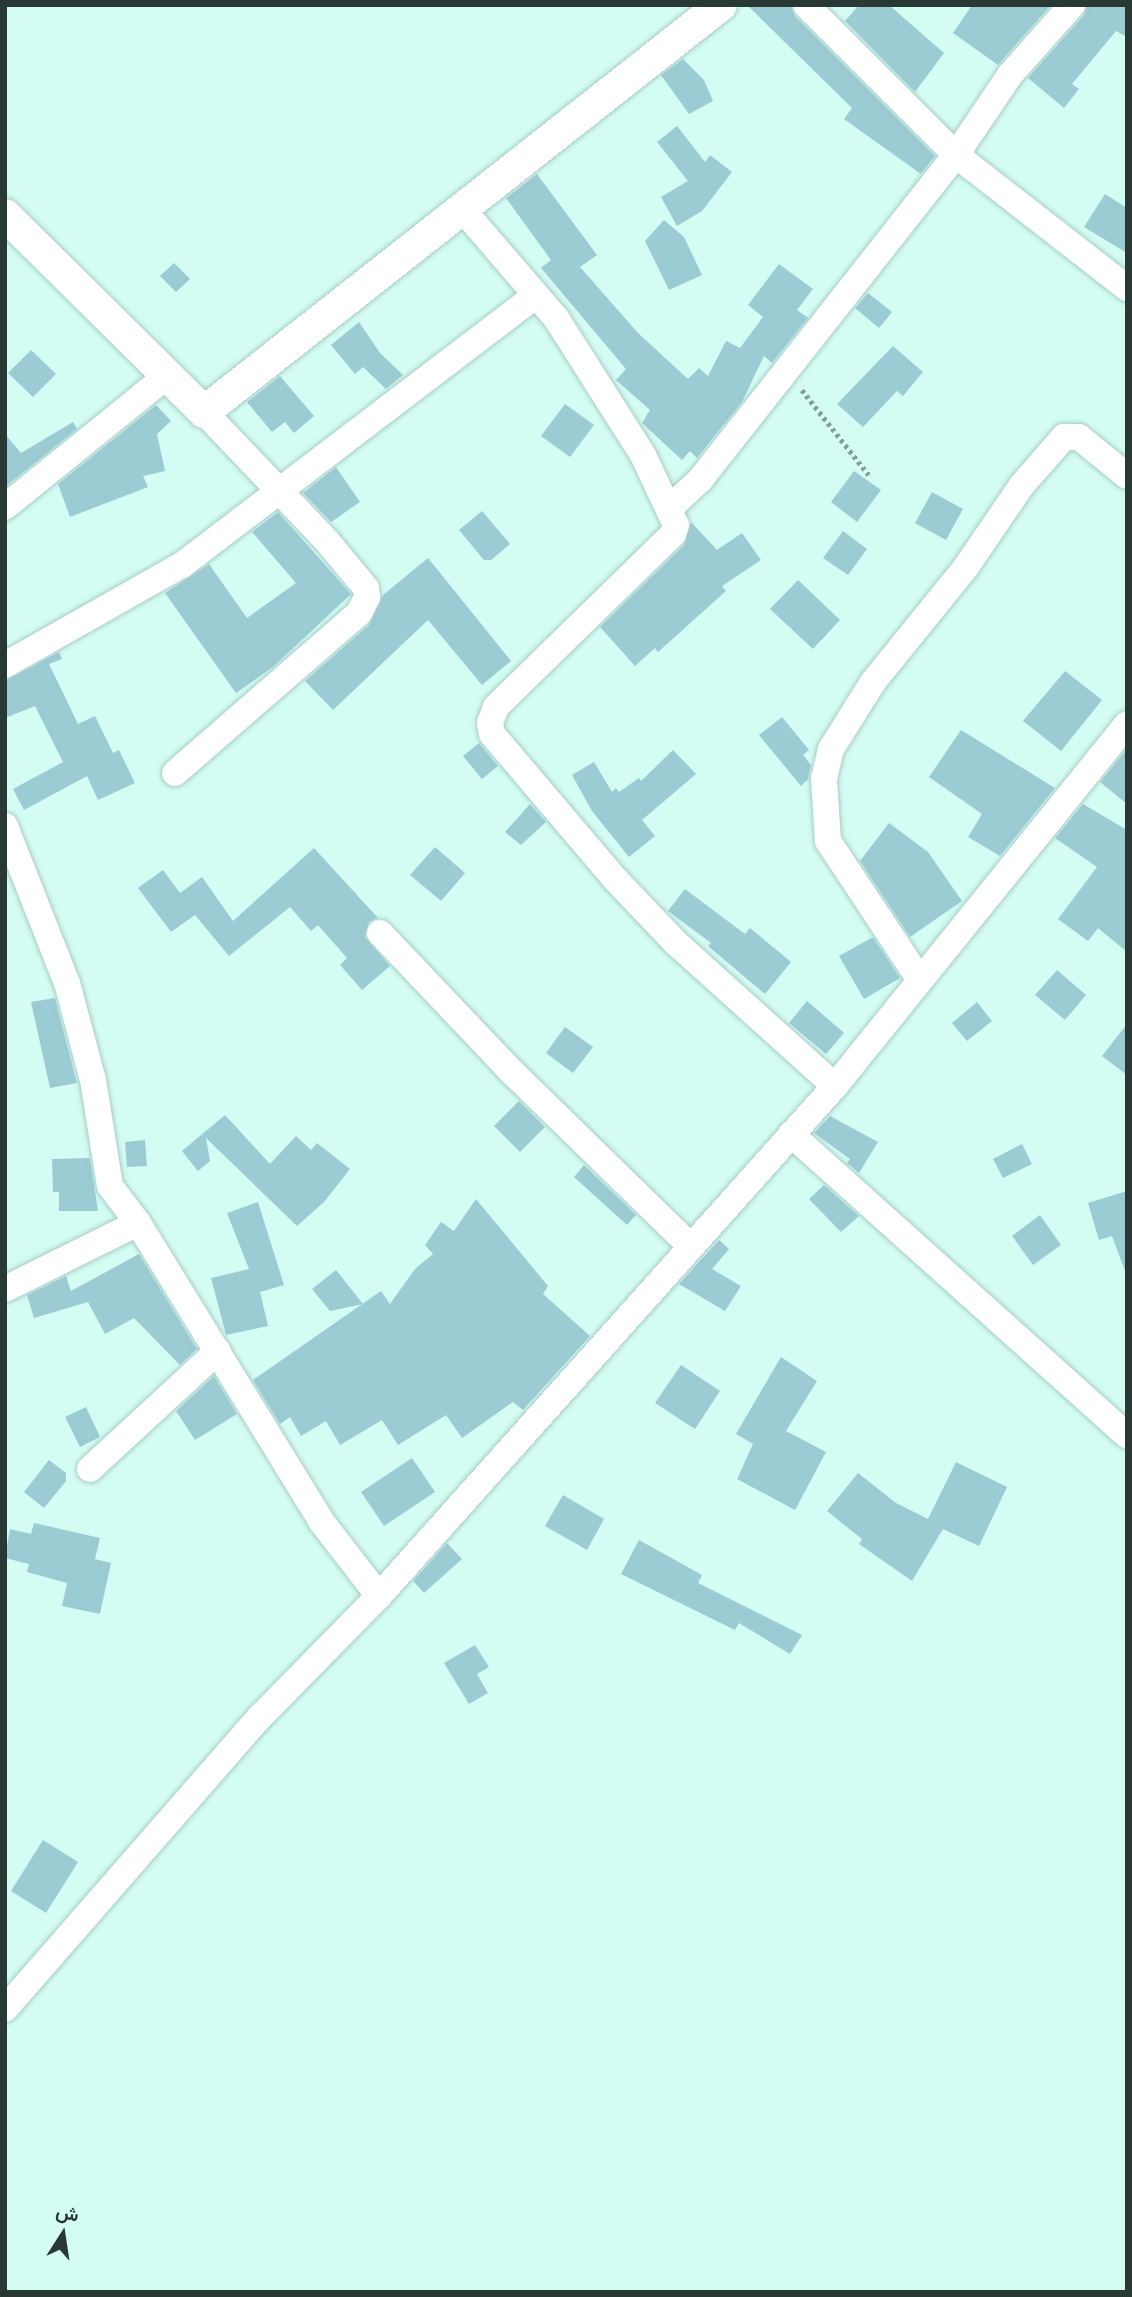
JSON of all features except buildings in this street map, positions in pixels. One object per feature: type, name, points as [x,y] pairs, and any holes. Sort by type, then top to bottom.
[{"type":"street","points":[[204,411],[721,5]]},
{"type":"street","points":[[806,5],[956,155],[1127,288]]},
{"type":"street","points":[[671,507],[700,480],[956,155],[1010,75],[1072,5]]},
{"type":"street","points":[[463,210],[536,295],[616,411],[671,507],[676,525],[673,534],[496,707],[490,723],[492,734],[675,942],[835,1086]]},
{"type":"street","points":[[5,215],[169,374],[366,588],[365,604],[175,773]]},
{"type":"street","points":[[5,665],[182,565],[279,494],[536,295]]},
{"type":"street","points":[[5,507],[169,374]]},
{"type":"street","points":[[920,980],[828,841],[824,779],[831,749],[873,682],[966,567],[1022,485],[1064,437],[1079,437],[1127,476]]},
{"type":"street","points":[[5,2009],[260,1717],[379,1596],[835,1086],[1127,723]]},
{"type":"street","points":[[5,826],[67,983],[93,1080],[110,1186],[138,1223],[321,1521],[379,1596]]},
{"type":"street","points":[[380,933],[513,1073],[690,1246]]},
{"type":"street","points":[[791,1134],[1127,1435]]},
{"type":"street","points":[[5,1289],[138,1223]]},
{"type":"street","points":[[90,1469],[218,1351]]},
{"type":"path","points":[[787,370],[869,475]]}]
